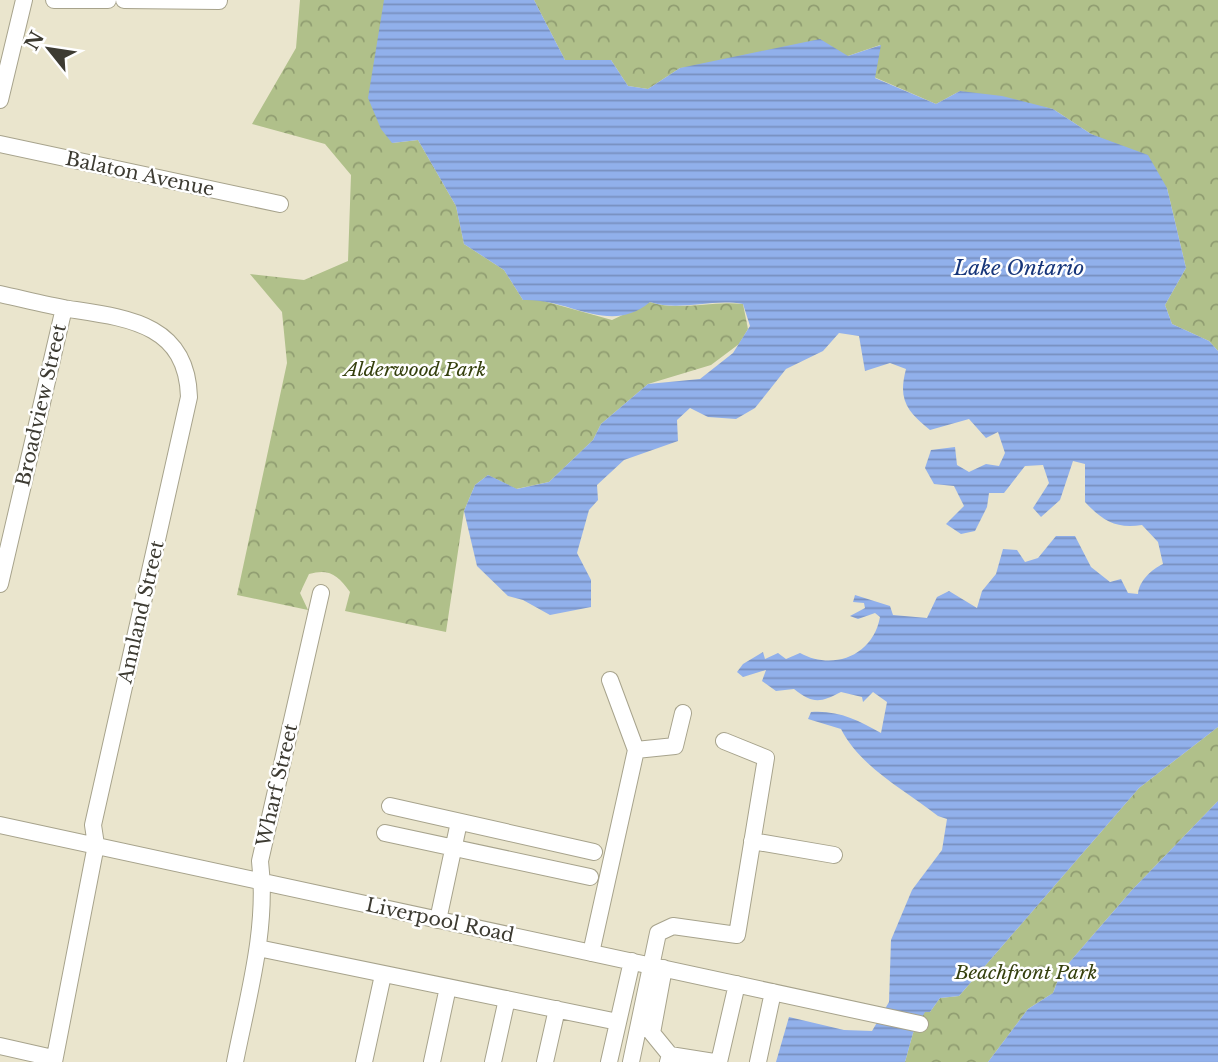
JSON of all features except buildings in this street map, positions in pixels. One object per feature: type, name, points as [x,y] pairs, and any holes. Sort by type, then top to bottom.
[{"type":"street","points":[[0,100],[24,0]]},
{"type":"street","points":[[54,0],[108,0]]},
{"type":"street","points":[[124,0],[219,1]]},
{"type":"street","name":"Balaton Avenue","points":[[0,144],[279,204]]},
{"type":"street","name":"Annland Street","points":[[0,294],[122,317],[154,329],[179,352],[189,372],[189,397],[93,825],[96,845],[54,1060]]},
{"type":"street","name":"Broadview Street","points":[[0,584],[64,308]]},
{"type":"street","name":"Wharf Street","points":[[239,1060],[258,948],[262,883],[260,861],[321,593]]},
{"type":"street","points":[[592,953],[636,750],[610,680]]},
{"type":"street","points":[[636,750],[676,746],[683,712]]},
{"type":"street","points":[[724,741],[766,758],[737,935],[673,926],[658,933],[652,1033],[669,1059],[717,1062],[737,984]]},
{"type":"street","points":[[390,806],[594,852]]},
{"type":"street","points":[[438,919],[458,822]]},
{"type":"street","name":"Liverpool Road","points":[[0,825],[920,1024]]},
{"type":"street","points":[[385,833],[590,877]]},
{"type":"street","points":[[752,841],[834,855]]},
{"type":"street","points":[[258,948],[618,1022]]},
{"type":"street","points":[[609,1062],[632,961]]},
{"type":"street","points":[[631,1062],[657,966]]},
{"type":"street","points":[[364,1062],[383,975]]},
{"type":"street","points":[[432,1062],[448,986]]},
{"type":"street","points":[[758,1062],[773,992]]},
{"type":"street","points":[[494,1062],[507,999]]},
{"type":"street","points":[[545,1062],[558,1009]]},
{"type":"street","points":[[0,1046],[54,1060]]},
{"type":"green space","name":"Alderwood Park","points":[[300,0],[385,0],[392,143],[418,140],[456,206],[464,244],[504,270],[523,300],[540,300],[612,320],[650,302],[673,306],[743,304],[748,329],[739,344],[711,365],[648,384],[601,424],[593,440],[549,482],[516,489],[488,475],[475,485],[464,511],[446,632],[345,611],[350,592],[337,577],[328,573],[309,574],[300,593],[308,610],[237,595],[287,363],[282,312],[250,274],[304,280],[348,261],[351,175],[325,144],[252,124],[296,48]]},
{"type":"green space","points":[[534,0],[1218,0],[1218,351],[1209,341],[1172,324],[1165,305],[1186,268],[1167,188],[1117,145],[1091,134],[1053,109],[960,91],[936,104],[874,77],[880,45],[848,56],[680,68],[648,89],[628,86],[611,60],[565,60]]},
{"type":"green space","name":"Beachfront Park","points":[[1218,727],[1218,801],[1132,890],[1061,972],[1053,993],[1028,1009],[988,1062],[905,1062],[913,1033],[925,1011],[930,1012],[940,998],[959,996],[1139,788]]},
{"type":"water","name":"Lake Ontario","points":[[384,0],[534,0],[565,60],[611,60],[628,86],[648,89],[680,68],[820,39],[848,56],[881,45],[875,78],[936,104],[960,91],[1002,96],[1053,109],[1091,134],[1148,155],[1167,188],[1186,268],[1165,305],[1172,324],[1209,341],[1218,351],[1218,727],[1139,788],[959,996],[940,998],[930,1012],[925,1012],[913,1033],[905,1062],[776,1062],[789,1017],[844,1030],[872,1031],[889,1002],[891,940],[912,890],[942,850],[947,819],[938,816],[872,767],[841,729],[808,719],[811,712],[839,714],[881,733],[887,702],[873,692],[863,702],[862,697],[841,692],[817,700],[794,689],[776,691],[762,681],[766,670],[743,677],[737,672],[743,664],[763,652],[765,659],[778,653],[786,659],[800,653],[813,658],[838,660],[860,650],[869,642],[880,617],[875,613],[858,619],[850,616],[865,608],[864,603],[853,602],[855,595],[890,606],[893,615],[927,618],[937,597],[949,591],[977,608],[982,591],[996,574],[1003,549],[1017,550],[1025,562],[1038,558],[1056,536],[1075,536],[1091,567],[1110,582],[1121,579],[1128,593],[1138,594],[1147,576],[1163,564],[1158,542],[1142,525],[1125,526],[1110,522],[1092,509],[1085,502],[1085,464],[1073,461],[1060,500],[1041,517],[1033,508],[1049,483],[1043,465],[1025,466],[1004,493],[989,493],[987,507],[975,531],[961,534],[946,524],[964,506],[954,486],[934,484],[925,468],[931,450],[955,447],[957,465],[969,472],[986,464],[999,466],[1005,453],[998,432],[986,438],[969,419],[930,430],[915,417],[906,404],[903,389],[906,369],[890,363],[865,371],[859,336],[839,333],[823,351],[786,369],[755,408],[736,419],[708,417],[690,408],[677,420],[678,441],[624,460],[597,485],[598,500],[589,510],[577,553],[591,580],[591,607],[550,615],[523,600],[508,596],[477,566],[464,511],[475,485],[488,475],[517,489],[549,482],[593,440],[601,424],[648,384],[700,379],[733,353],[750,326],[743,304],[673,306],[650,302],[635,312],[604,316],[557,304],[523,300],[504,270],[464,244],[456,206],[418,140],[392,143],[381,129],[368,98]]},
{"type":"water","points":[[1218,801],[1218,1062],[988,1062],[1028,1009],[1053,993],[1061,972],[1132,890]]}]
